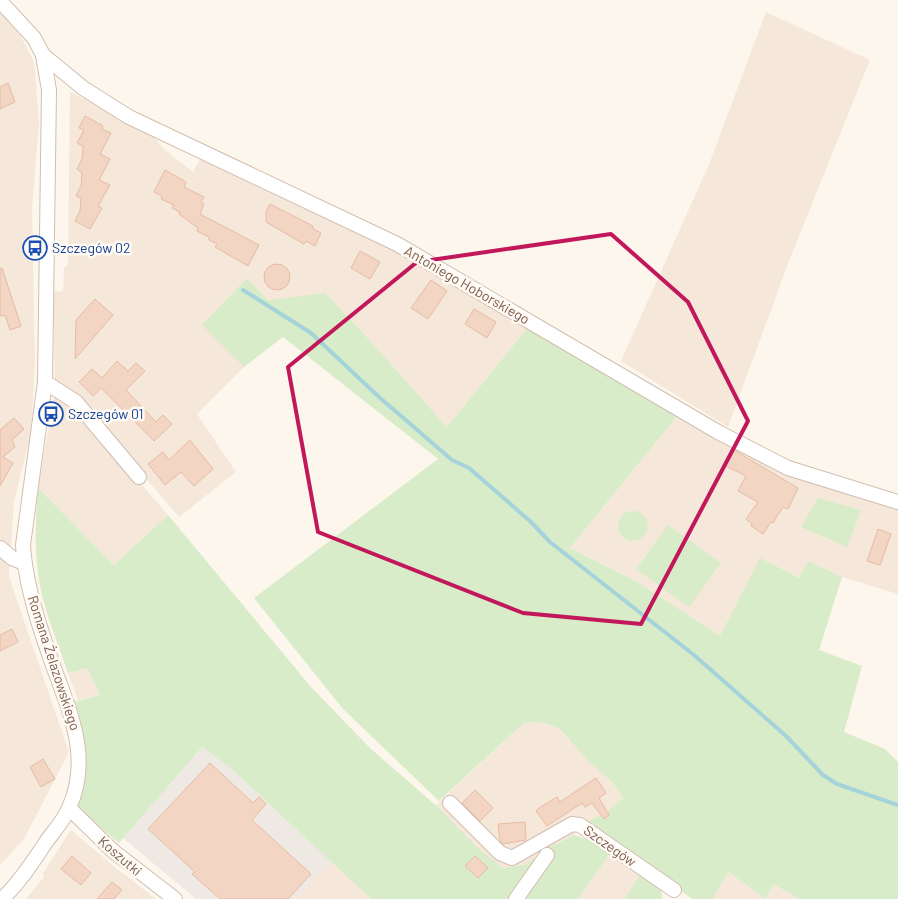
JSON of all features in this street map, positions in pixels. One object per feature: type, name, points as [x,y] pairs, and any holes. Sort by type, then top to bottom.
[{"type":"street","name":"Romana Żelazowskiego","points":[[0,1],[34,38],[42,55],[49,90],[45,382],[23,545],[24,563],[48,652],[74,722],[80,762],[69,808],[41,850],[2,899]]},
{"type":"street","name":"Antoniego Hoborskiego","points":[[42,55],[83,88],[129,117],[397,244],[718,432],[788,468],[898,502]]},
{"type":"street","points":[[45,382],[76,402],[140,477]]},
{"type":"street","points":[[0,548],[12,558],[24,563]]},
{"type":"street","name":"Szczegów","points":[[450,803],[500,853],[512,858],[572,824],[580,825],[674,890]]},
{"type":"street","name":"Koszutki","points":[[69,808],[113,852],[175,899]]},
{"type":"street","points":[[516,899],[547,855]]},
{"type":"highlighted area","points":[[611,234],[688,302],[748,421],[641,624],[523,613],[318,532],[288,367],[417,262]]},
{"type":"shaded area","points":[[0,11],[21,37],[34,62],[39,122],[32,208],[35,362],[31,433],[14,502],[9,577],[69,752],[24,839],[0,865]]},
{"type":"shaded area","points":[[766,12],[870,60],[789,261],[728,427],[621,361],[710,162]]},
{"type":"shaded area","points":[[70,92],[149,131],[164,149],[193,172],[202,156],[424,265],[528,327],[447,427],[325,293],[268,300],[247,278],[203,325],[244,367],[197,414],[236,472],[179,517],[81,403],[55,382],[53,292],[63,291],[64,268],[68,264]]},
{"type":"shaded area","points":[[55,392],[109,447],[168,515],[114,565],[38,488]]},
{"type":"shaded area","points":[[678,415],[784,474],[898,509],[898,594],[842,577],[808,561],[799,578],[720,636],[636,581],[570,548]]},
{"type":"shaded area","points":[[87,668],[100,695],[78,701],[68,673]]},
{"type":"shaded area","points":[[525,722],[544,723],[559,728],[587,760],[613,783],[623,798],[606,813],[584,823],[574,835],[546,849],[527,864],[503,868],[478,848],[436,805]]},
{"type":"shaded area","points":[[202,747],[234,771],[331,861],[295,899],[196,899],[123,838]]},
{"type":"shaded area","points":[[71,830],[156,899],[26,899],[44,877],[43,873]]},
{"type":"shaded area","points":[[611,852],[641,874],[624,899],[578,899]]},
{"type":"shaded area","points":[[331,861],[371,899],[295,899]]},
{"type":"shaded area","points":[[728,872],[766,899],[713,899]]},
{"type":"shaded area","points":[[773,884],[799,899],[766,899]]},
{"type":"green space","points":[[247,278],[268,300],[325,293],[447,427],[528,327],[678,415],[570,548],[636,581],[720,636],[760,558],[799,578],[808,561],[842,577],[819,650],[862,666],[844,732],[885,749],[898,762],[898,899],[799,899],[773,884],[766,899],[728,872],[713,899],[692,899],[654,870],[584,823],[606,813],[623,798],[613,783],[587,760],[559,728],[544,723],[525,722],[439,801],[343,709],[254,598],[438,459],[283,337],[244,367],[202,325]]},
{"type":"green space","points":[[38,488],[114,565],[168,515],[311,687],[371,749],[439,808],[478,848],[503,868],[527,864],[546,849],[574,835],[596,842],[611,852],[578,899],[371,899],[234,771],[202,747],[119,843],[74,805],[86,768],[71,700],[78,701],[100,695],[87,668],[68,673],[46,611],[40,586],[36,551]]},
{"type":"green space","points":[[818,498],[861,510],[847,547],[801,527]]},
{"type":"green space","points":[[633,511],[639,512],[647,520],[647,532],[639,540],[633,541],[627,540],[619,532],[618,526],[619,520],[627,512]]},
{"type":"green space","points":[[668,525],[721,563],[689,607],[636,569]]},
{"type":"green space","points":[[641,874],[661,888],[662,899],[624,899]]},
{"type":"building","points":[[8,83],[15,102],[0,109],[0,87]]},
{"type":"building","points":[[85,116],[103,126],[102,129],[111,133],[100,154],[110,159],[99,180],[110,185],[98,206],[102,208],[90,229],[75,221],[80,211],[81,198],[76,196],[81,186],[82,173],[77,169],[82,159],[83,146],[77,143],[84,130],[79,128]]},
{"type":"building","points":[[165,170],[186,182],[184,187],[204,197],[201,202],[204,204],[200,214],[259,245],[248,266],[215,247],[217,244],[209,240],[209,237],[197,231],[198,228],[179,214],[180,212],[172,208],[174,205],[161,199],[162,196],[154,192]]},
{"type":"building","points":[[270,204],[313,226],[312,228],[321,233],[315,246],[306,241],[304,244],[266,222],[266,212]]},
{"type":"building","points":[[360,251],[380,262],[370,279],[351,268]]},
{"type":"building","points":[[277,264],[286,268],[290,277],[286,286],[277,290],[268,286],[264,277],[268,268]]},
{"type":"building","points":[[2,268],[21,326],[10,330],[5,315],[0,316],[0,269]]},
{"type":"building","points":[[431,280],[447,291],[428,319],[411,308]]},
{"type":"building","points":[[95,299],[113,315],[75,359],[76,320]]},
{"type":"building","points":[[474,309],[496,322],[487,338],[465,324]]},
{"type":"building","points":[[117,361],[128,371],[136,363],[145,371],[126,390],[156,422],[163,415],[172,424],[154,441],[101,388],[93,396],[79,382],[92,369],[102,378]]},
{"type":"building","points":[[14,418],[24,429],[12,440],[15,447],[3,457],[13,463],[0,486],[0,430]]},
{"type":"building","points":[[190,440],[213,469],[194,486],[181,472],[165,485],[148,464],[163,452],[169,460]]},
{"type":"building","points":[[732,449],[798,488],[788,509],[783,507],[763,534],[751,526],[752,524],[746,519],[758,502],[738,491],[746,476],[724,465]]},
{"type":"building","points":[[878,529],[891,534],[880,565],[867,561]]},
{"type":"building","points":[[12,629],[18,642],[0,651],[0,635]]},
{"type":"building","points":[[43,759],[55,779],[41,787],[30,767]]},
{"type":"building","points":[[210,763],[253,803],[259,797],[266,804],[252,820],[311,874],[288,899],[220,899],[192,874],[195,872],[148,829]]},
{"type":"building","points":[[596,778],[606,793],[599,798],[609,815],[604,819],[592,803],[585,807],[582,803],[547,826],[536,811],[539,808],[557,797],[560,802]]},
{"type":"building","points":[[475,790],[493,808],[480,821],[462,803]]},
{"type":"building","points":[[525,822],[526,840],[503,844],[500,841],[498,824]]},
{"type":"building","points":[[72,856],[91,873],[81,885],[61,869]]},
{"type":"building","points":[[475,856],[488,868],[478,878],[465,866]]},
{"type":"building","points":[[112,882],[122,890],[114,899],[97,899]]},
{"type":"waterway","points":[[243,290],[311,333],[379,397],[452,460],[469,468],[531,522],[550,542],[694,655],[786,736],[823,775],[837,784],[898,805]]},
{"type":"place","name":"Szczegów 02","points":[[35,248]]},
{"type":"place","name":"Szczegów 01","points":[[51,414]]}]
